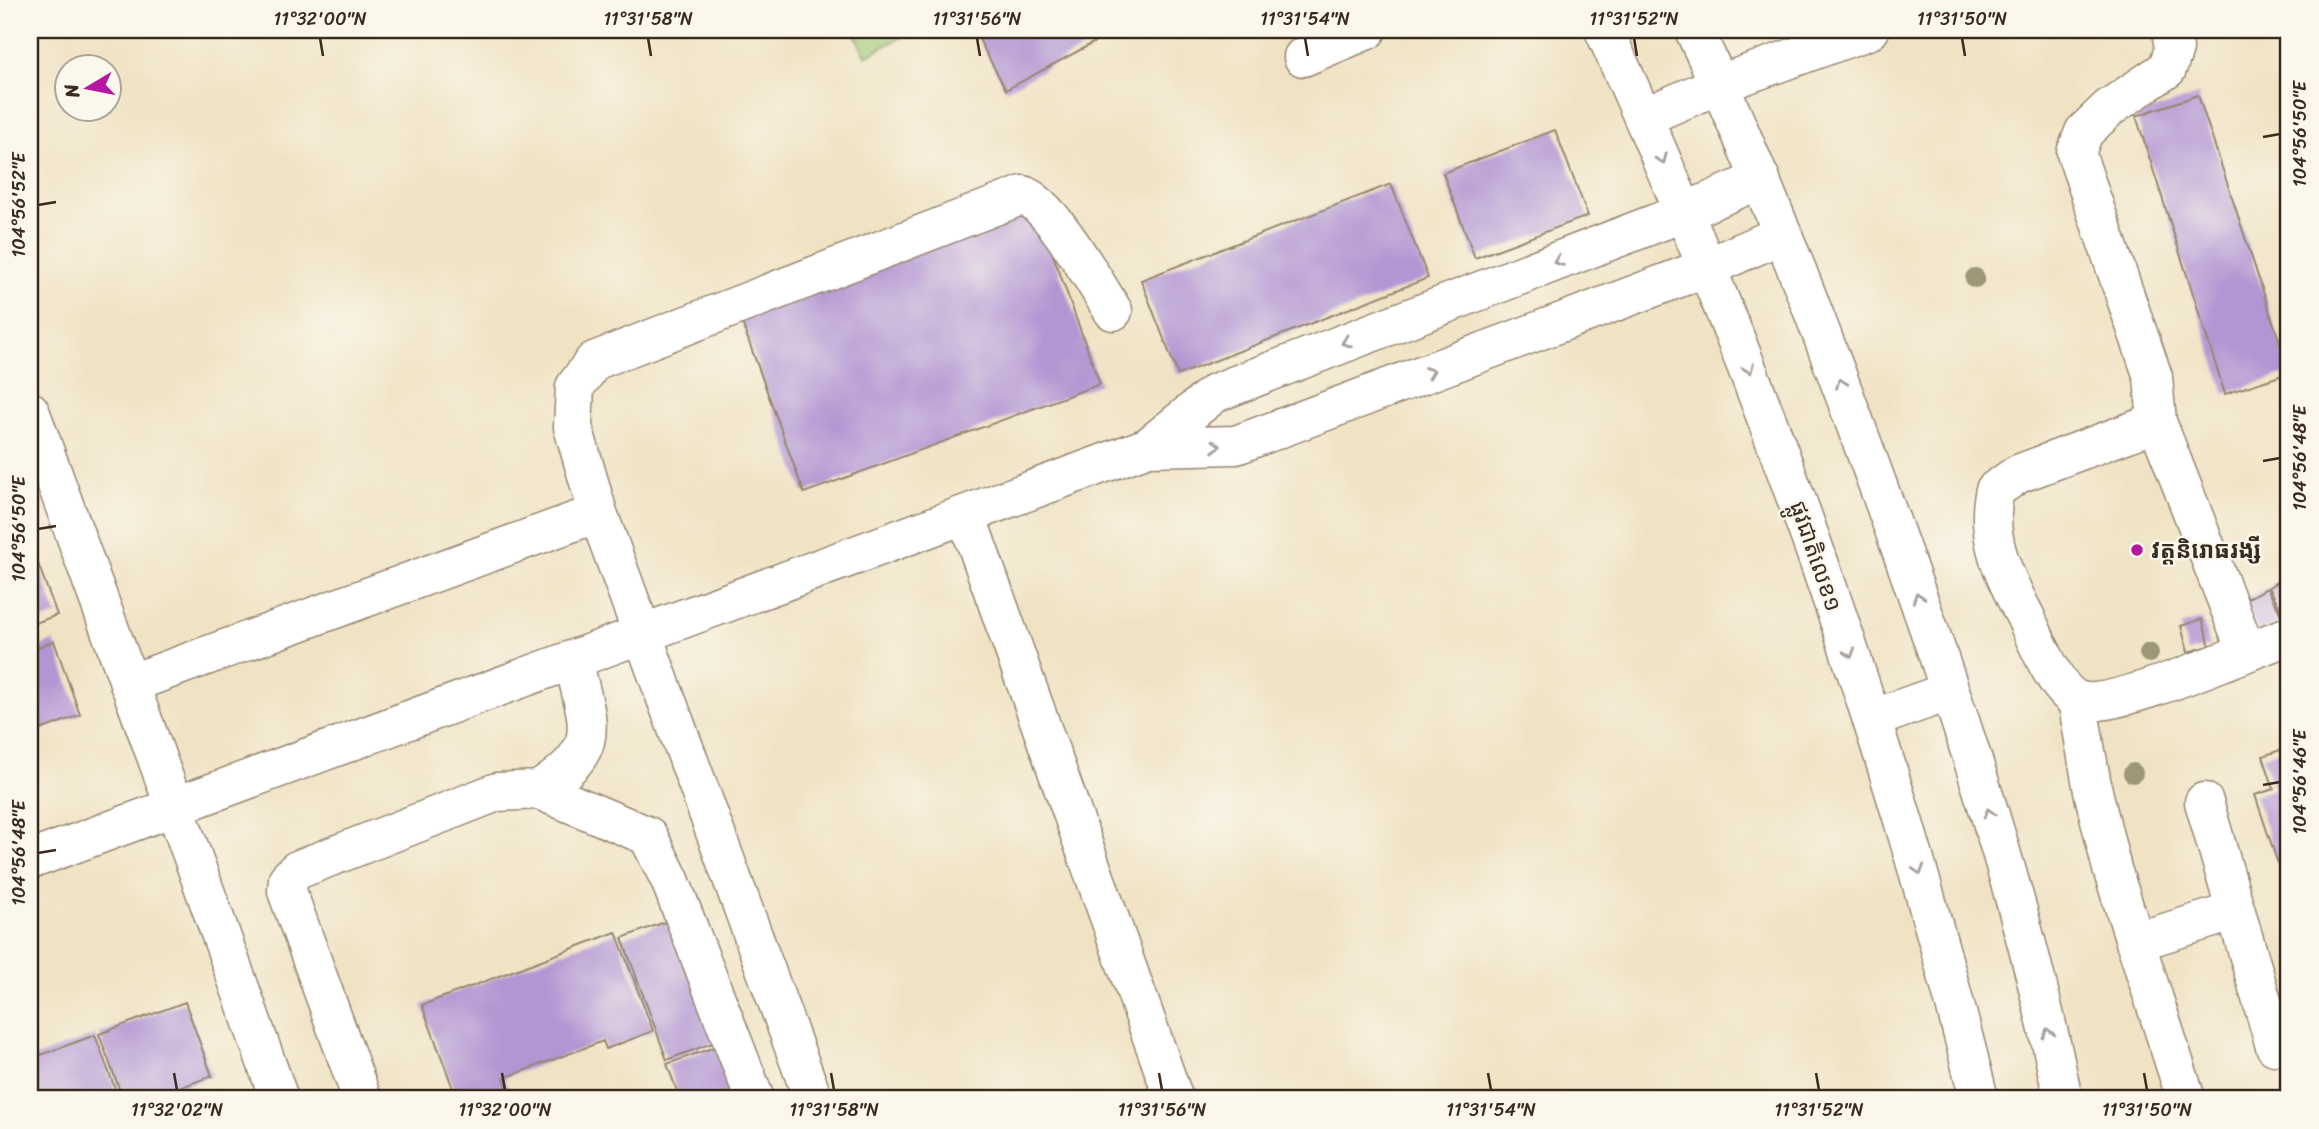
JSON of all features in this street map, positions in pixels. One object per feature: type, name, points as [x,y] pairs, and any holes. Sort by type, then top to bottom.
[{"type":"main road","points":[[1303,57],[1367,30]]},
{"type":"main road","name":"ផ្លូវជាតិលេខ១","points":[[1604,30],[1685,212],[1765,409],[1872,719],[1940,939],[1979,1099]]},
{"type":"main road","points":[[1694,30],[1761,179],[1837,372],[1950,691],[2019,919],[2063,1099]]},
{"type":"main road","points":[[1644,117],[1720,84],[1870,30]]},
{"type":"main road","points":[[2171,30],[2174,49],[2167,69],[2109,108],[2084,132],[2076,153],[2153,377],[2157,422],[2246,650]]},
{"type":"main road","points":[[30,860],[1148,447],[1215,393],[1685,212],[1761,179]]},
{"type":"main road","points":[[813,1099],[644,634],[597,513],[573,427],[575,387],[594,361],[677,326],[1023,195],[1033,199],[1048,213],[1114,311]]},
{"type":"main road","points":[[1148,447],[1236,445],[1708,267],[1783,234]]},
{"type":"main road","points":[[30,411],[128,684],[177,806],[279,1099]]},
{"type":"main road","points":[[2157,422],[2018,474],[1995,490],[1990,511],[1993,541],[2014,595],[2058,680],[2077,700],[2093,791],[2112,869],[2186,1099]]},
{"type":"main road","points":[[128,684],[597,513]]},
{"type":"main road","points":[[965,515],[1174,1099]]},
{"type":"main road","points":[[2077,700],[2099,703],[2130,695],[2289,636]]},
{"type":"main road","points":[[539,790],[564,774],[580,757],[587,737],[585,712],[573,660]]},
{"type":"main road","points":[[1872,719],[1950,691]]},
{"type":"main road","points":[[362,1099],[287,891],[288,879],[297,870],[496,792],[539,790],[648,836],[670,880],[755,1099]]},
{"type":"main road","points":[[2204,802],[2275,1046]]},
{"type":"main road","points":[[2135,942],[2236,911]]},
{"type":"green space","points":[[853,30],[915,30],[866,56]]},
{"type":"building","points":[[974,30],[1117,30],[1006,90]]},
{"type":"building","points":[[2198,95],[2289,370],[2289,373],[2225,394],[2136,116]]},
{"type":"building","points":[[1555,130],[1588,216],[1475,258],[1443,173]]},
{"type":"building","points":[[1391,184],[1428,278],[1178,375],[1141,280]]},
{"type":"building","points":[[1036,208],[1100,384],[804,493],[740,317]]},
{"type":"building","points":[[30,542],[57,615],[30,625]]},
{"type":"building","points":[[2289,576],[2289,617],[2286,619],[2269,587]]},
{"type":"building","points":[[2267,588],[2284,620],[2259,633],[2242,601]]},
{"type":"building","points":[[2202,619],[2210,646],[2188,652],[2181,626]]},
{"type":"building","points":[[54,641],[80,715],[30,734],[30,650]]},
{"type":"building","points":[[2289,747],[2289,897],[2255,795],[2274,789],[2263,756]]},
{"type":"building","points":[[678,917],[723,1039],[667,1060],[622,938]]},
{"type":"building","points":[[616,932],[653,1031],[606,1049],[603,1041],[504,1078],[508,1088],[477,1099],[457,1099],[422,1005]]},
{"type":"building","points":[[185,1002],[212,1076],[148,1099],[123,1099],[99,1034]]},
{"type":"building","points":[[95,1035],[119,1099],[30,1099],[30,1059]]},
{"type":"building","points":[[726,1043],[746,1099],[680,1099],[667,1064]]},
{"type":"place","name":"វត្តនិរោធរង្សី","points":[[2137,550]]}]
